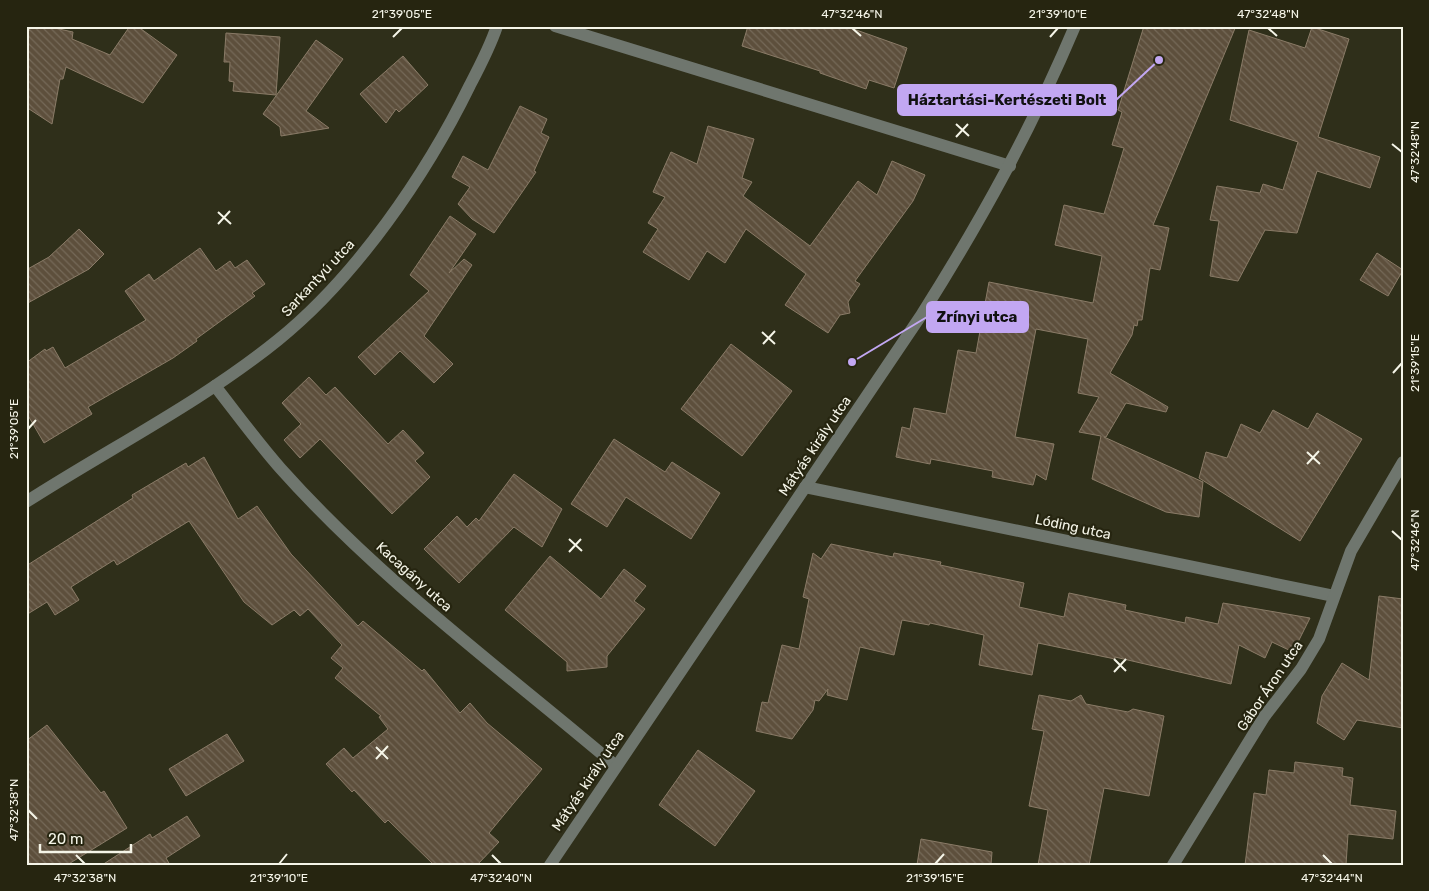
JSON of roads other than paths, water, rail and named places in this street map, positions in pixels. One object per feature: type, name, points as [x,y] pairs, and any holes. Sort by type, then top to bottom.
[{"type":"street","name":"Sarkantyú utca","points":[[28,498],[128,442],[215,386],[296,325],[328,292],[378,234],[417,179],[447,131],[497,26]]},
{"type":"street","points":[[555,26],[1010,166]]},
{"type":"street","name":"Mátyás király utca","points":[[550,865],[951,268],[1010,166],[1075,26]]},
{"type":"street","name":"Kacagány utca","points":[[215,386],[281,469],[362,550],[431,612],[616,766]]},
{"type":"street","name":"Gábor Áron utca","points":[[1173,865],[1264,717],[1306,661],[1324,628],[1351,551],[1403,462]]},
{"type":"street","name":"Lóding utca","points":[[805,487],[1334,596]]},
{"type":"place","name":"Háztartási-Kertészeti Bolt","points":[[1159,60]]},
{"type":"place","name":"Zrínyi utca","points":[[852,362]]}]
